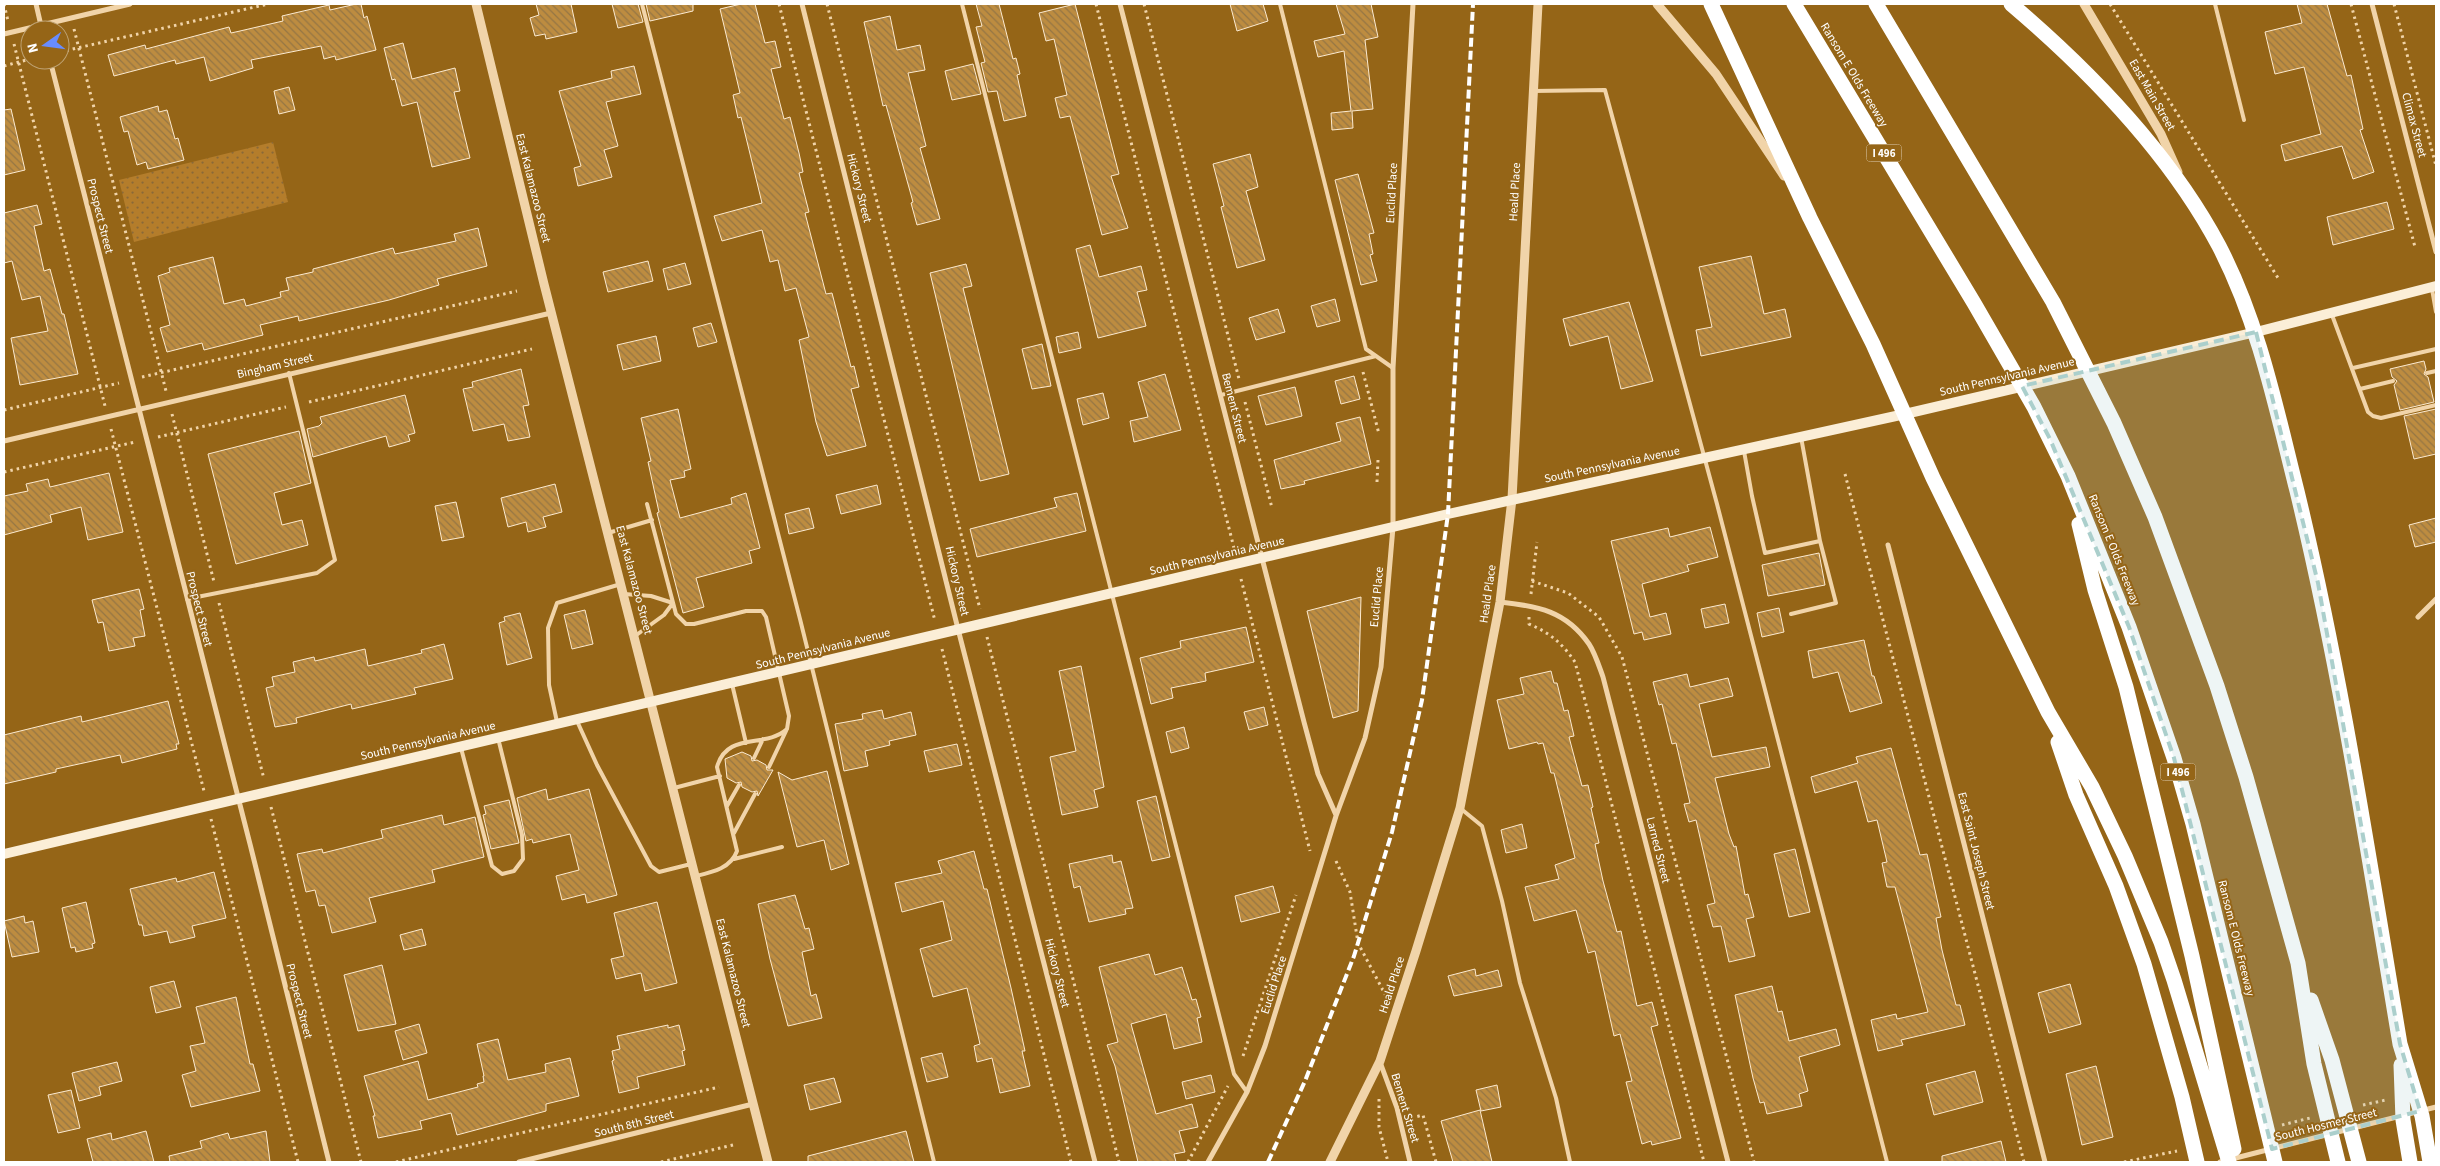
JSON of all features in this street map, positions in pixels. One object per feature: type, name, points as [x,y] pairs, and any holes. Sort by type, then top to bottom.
[{"type":"highway","points":[[1711,4],[1810,218],[1905,414],[1933,478],[2048,712],[2092,787],[2147,908],[2215,1089],[2237,1162]]},
{"type":"highway","name":"Ransom E Olds Freeway","points":[[1794,4],[1974,303],[2034,407],[2068,476],[2129,627],[2174,758],[2193,824],[2275,1162]]},
{"type":"highway","points":[[1876,4],[2044,286],[2094,380],[2132,462],[2173,564],[2217,686],[2246,777],[2298,963],[2332,1060],[2359,1162]]},
{"type":"highway","points":[[2011,4],[2060,46],[2098,83],[2152,146],[2191,202],[2230,269],[2256,332],[2318,583],[2400,1044],[2422,1116],[2430,1162]]},
{"type":"highway","points":[[2068,476],[2095,590],[2126,687],[2230,1162]]},
{"type":"highway","points":[[2048,712],[2076,795],[2109,869],[2144,964],[2182,1097],[2197,1162]]},
{"type":"highway","points":[[2298,963],[2314,1064],[2338,1162]]},
{"type":"highway","points":[[2400,1044],[2403,1120],[2410,1162]]},
{"type":"main road","name":"South Pennsylvania Avenue","points":[[4,854],[1512,499],[1905,414],[2256,332],[2434,286]]},
{"type":"street","points":[[36,4],[39,20]]},
{"type":"street","points":[[70,20],[130,4]]},
{"type":"street","name":"East Kalamazoo Street","points":[[476,4],[551,313],[674,788],[768,1162]]},
{"type":"street","name":"Hickory Street","points":[[802,4],[958,629],[1095,1162]]},
{"type":"street","name":"Bement Street","points":[[1120,4],[1318,774],[1336,816]]},
{"type":"street","name":"Euclid Place","points":[[1208,1162],[1247,1092],[1265,1046],[1336,816],[1365,738],[1381,667],[1392,527],[1393,368],[1413,4]]},
{"type":"street","name":"Heald Place","points":[[1330,1162],[1380,1060],[1460,808],[1500,602],[1512,499],[1538,4]]},
{"type":"street","points":[[1657,4],[1729,91],[1810,218]]},
{"type":"street","name":"East Main Street","points":[[2084,4],[2161,134],[2191,202]]},
{"type":"street","name":"Climax Street","points":[[2372,4],[2436,252]]},
{"type":"street","points":[[4,34],[20,31]]},
{"type":"street","name":"Prospect Street","points":[[53,70],[329,1162]]},
{"type":"street","name":"Bingham Street","points":[[4,441],[551,313]]},
{"type":"street","name":"East Saint Joseph Street","points":[[1888,545],[2045,1162]]},
{"type":"street","points":[[2418,617],[2436,599]]},
{"type":"street","name":"Larned Street","points":[[1500,602],[1530,605],[1549,610],[1570,624],[1589,645],[1603,677],[1728,1162]]},
{"type":"street","name":"Bement Street","points":[[1380,1060],[1397,1108],[1410,1162]]},
{"type":"street","name":"South 8th Street","points":[[520,1162],[753,1104]]},
{"type":"street","name":"South Hosmer Street","points":[[2220,1162],[2436,1107]]},
{"type":"lane","points":[[642,4],[812,664],[934,1162]]},
{"type":"lane","points":[[962,4],[1234,1074],[1247,1092]]},
{"type":"lane","points":[[1280,4],[1366,349],[1393,368]]},
{"type":"lane","points":[[2214,4],[2244,120]]},
{"type":"lane","points":[[1533,91],[1605,90],[1705,458],[1887,1162]]},
{"type":"lane","points":[[2434,286],[2436,312]]},
{"type":"lane","points":[[2331,312],[2368,412],[2373,416],[2381,418],[2436,405]]},
{"type":"lane","points":[[2353,368],[2436,349]]},
{"type":"lane","points":[[1221,395],[1377,356]]},
{"type":"lane","points":[[2427,373],[2436,371]]},
{"type":"lane","points":[[186,599],[317,573],[335,560],[289,373]]},
{"type":"lane","points":[[2360,389],[2393,381]]},
{"type":"lane","points":[[1791,614],[1836,603],[1820,541],[1801,437]]},
{"type":"lane","points":[[1744,449],[1765,553],[1820,541]]},
{"type":"lane","points":[[648,504],[676,614],[686,624],[694,624],[746,611],[762,611],[766,617],[789,716],[787,729],[769,767]]},
{"type":"lane","points":[[608,532],[652,520]]},
{"type":"lane","points":[[558,724],[549,685],[548,628],[557,603],[623,589],[673,603]]},
{"type":"lane","points":[[635,636],[664,615],[673,603]]},
{"type":"lane","points":[[732,684],[746,743]]},
{"type":"lane","points":[[577,719],[597,765],[651,866],[659,872],[693,863]]},
{"type":"lane","points":[[734,859],[737,851],[734,833],[717,767],[720,756],[725,750],[779,735],[787,729]]},
{"type":"lane","points":[[461,746],[492,866],[502,874],[514,871],[523,859],[522,835],[498,737]]},
{"type":"lane","points":[[754,758],[763,740]]},
{"type":"lane","points":[[674,788],[720,776]]},
{"type":"lane","points":[[727,806],[739,785]]},
{"type":"lane","points":[[734,833],[755,794]]},
{"type":"lane","points":[[1460,808],[1482,826],[1520,983],[1556,1098],[1570,1162]]},
{"type":"lane","points":[[696,876],[715,871],[734,859],[782,847]]},
{"type":"path","points":[[4,4],[298,1162]]},
{"type":"path","points":[[70,50],[268,4]]},
{"type":"path","points":[[779,4],[1071,1162]]},
{"type":"path","points":[[827,4],[1119,1162]]},
{"type":"path","points":[[1096,4],[1310,850],[1308,860]]},
{"type":"path","points":[[1144,4],[1272,508]]},
{"type":"path","points":[[2110,4],[2278,278]]},
{"type":"path","points":[[2351,4],[2415,247]]},
{"type":"path","points":[[2394,4],[2436,166]]},
{"type":"path","points":[[4,66],[18,62]]},
{"type":"path","points":[[4,410],[517,290]]},
{"type":"path","points":[[4,472],[532,350]]},
{"type":"path","points":[[1360,360],[1379,434],[1378,444]]},
{"type":"path","points":[[1377,482],[1378,453]]},
{"type":"path","points":[[1845,474],[2024,1162]]},
{"type":"path","points":[[1537,542],[1529,624],[1546,631],[1562,644],[1575,662],[1704,1162]]},
{"type":"path","points":[[1532,581],[1568,593],[1599,617],[1622,657],[1754,1162]]},
{"type":"path","points":[[1310,850],[1338,862],[1350,892],[1358,943],[1387,998]]},
{"type":"path","points":[[1188,1162],[1242,1060],[1298,887]]},
{"type":"path","points":[[1380,1060],[1379,1127],[1388,1162]]},
{"type":"path","points":[[396,1162],[719,1087]]},
{"type":"path","points":[[661,1162],[733,1145]]},
{"type":"highlighted area","points":[[2256,332],[2318,583],[2400,1044],[2420,1111],[2272,1149],[2174,758],[2129,627],[2050,439],[2022,386]]},
{"type":"shaded area","points":[[273,142],[288,202],[134,242],[119,180]]},
{"type":"building","points":[[361,4],[364,18],[367,16],[376,50],[336,60],[335,56],[324,59],[321,46],[251,60],[253,68],[210,81],[204,57],[176,64],[175,60],[114,76],[108,55],[145,45],[146,49],[229,27],[231,33],[240,31],[283,21],[282,16],[329,5],[330,10]]},
{"type":"building","points":[[536,4],[571,4],[577,32],[546,39],[545,34],[535,36],[530,18],[539,15]]},
{"type":"building","points":[[612,4],[638,4],[643,22],[618,28]]},
{"type":"building","points":[[646,4],[693,4],[693,11],[650,21]]},
{"type":"building","points":[[741,4],[755,4],[765,43],[775,41],[781,67],[771,69],[784,119],[790,117],[799,153],[803,172],[799,173],[809,212],[805,213],[826,294],[832,293],[851,367],[854,366],[859,387],[851,389],[866,446],[827,456],[816,422],[799,340],[809,337],[796,288],[785,291],[778,260],[770,262],[762,230],[722,241],[714,216],[762,203],[741,117],[738,118],[733,95],[740,93],[720,9]]},
{"type":"building","points":[[976,4],[999,4],[1013,59],[1016,58],[1020,74],[1017,75],[1026,116],[1004,121],[997,91],[988,92],[981,63],[985,62],[976,27],[982,26]]},
{"type":"building","points":[[1075,4],[1119,174],[1111,176],[1128,228],[1102,235],[1070,116],[1060,118],[1055,98],[1067,95],[1054,39],[1046,41],[1039,13]]},
{"type":"building","points":[[1230,4],[1263,4],[1268,21],[1237,31]]},
{"type":"building","points":[[1336,4],[1371,4],[1378,37],[1365,40],[1373,109],[1352,111],[1353,128],[1332,130],[1331,113],[1351,111],[1344,51],[1318,57],[1314,41],[1345,34]]},
{"type":"building","points":[[2297,4],[2327,4],[2347,76],[2351,75],[2363,129],[2360,130],[2374,172],[2353,179],[2342,146],[2285,161],[2281,145],[2321,134],[2304,67],[2275,74],[2265,32],[2302,23]]},
{"type":"building","points":[[890,16],[897,50],[920,45],[925,70],[908,73],[926,146],[920,148],[940,219],[917,225],[911,203],[913,202],[886,105],[883,106],[864,22]]},
{"type":"building","points":[[403,43],[412,79],[455,68],[460,91],[454,92],[470,158],[432,167],[417,102],[402,106],[395,79],[392,80],[384,48]]},
{"type":"building","points":[[973,64],[981,94],[952,100],[945,71]]},
{"type":"building","points":[[634,66],[641,94],[606,102],[618,146],[604,150],[612,177],[578,186],[574,168],[581,166],[559,91],[612,78],[611,71]]},
{"type":"building","points":[[289,87],[295,110],[279,114],[274,91]]},
{"type":"building","points":[[158,106],[159,112],[167,110],[175,139],[178,138],[184,160],[148,169],[146,162],[137,165],[128,131],[124,132],[120,117]]},
{"type":"building","points":[[11,109],[25,170],[4,175],[4,110]]},
{"type":"building","points":[[1250,154],[1258,187],[1246,191],[1265,260],[1237,268],[1221,207],[1224,206],[1213,164]]},
{"type":"building","points":[[1358,174],[1374,233],[1369,234],[1373,254],[1370,255],[1377,281],[1361,285],[1335,180]]},
{"type":"building","points":[[2387,202],[2394,229],[2333,245],[2327,217]]},
{"type":"building","points":[[37,205],[42,224],[34,226],[44,271],[50,269],[62,314],[64,314],[78,374],[20,385],[11,338],[48,331],[40,296],[22,300],[12,261],[4,263],[4,213]]},
{"type":"building","points":[[478,228],[487,266],[437,279],[439,285],[389,300],[299,321],[298,316],[260,325],[263,335],[204,350],[202,343],[167,352],[160,328],[170,325],[158,276],[170,272],[169,268],[213,257],[224,304],[244,299],[246,306],[281,297],[280,292],[289,290],[286,278],[313,272],[313,269],[393,248],[395,254],[456,241],[454,234]]},
{"type":"building","points":[[1090,245],[1099,277],[1141,266],[1147,290],[1137,292],[1146,326],[1098,338],[1076,249]]},
{"type":"building","points":[[1751,256],[1764,314],[1785,309],[1791,337],[1701,356],[1696,330],[1712,327],[1699,267]]},
{"type":"building","points":[[648,261],[653,281],[608,292],[603,272]]},
{"type":"building","points":[[685,263],[691,284],[668,290],[663,269]]},
{"type":"building","points":[[966,264],[972,286],[963,288],[1009,474],[980,481],[930,273]]},
{"type":"building","points":[[1335,299],[1340,321],[1317,327],[1311,306]]},
{"type":"building","points":[[1629,302],[1653,381],[1621,389],[1608,336],[1570,346],[1563,319]]},
{"type":"building","points":[[1278,309],[1285,332],[1256,340],[1249,318]]},
{"type":"building","points":[[711,323],[717,342],[698,347],[693,328]]},
{"type":"building","points":[[1078,332],[1081,348],[1059,353],[1056,337]]},
{"type":"building","points":[[656,336],[661,361],[623,370],[617,345]]},
{"type":"building","points":[[1042,344],[1051,386],[1032,389],[1022,349]]},
{"type":"building","points":[[2424,361],[2426,369],[2424,374],[2428,377],[2434,402],[2400,410],[2394,385],[2397,381],[2392,377],[2390,369]]},
{"type":"building","points":[[521,369],[529,405],[523,406],[530,437],[508,441],[504,424],[473,431],[463,389],[473,387],[472,382]]},
{"type":"building","points":[[1165,374],[1181,430],[1134,442],[1130,421],[1148,417],[1138,382]]},
{"type":"building","points":[[1354,376],[1360,399],[1341,404],[1335,381]]},
{"type":"building","points":[[1295,387],[1302,416],[1266,425],[1258,396]]},
{"type":"building","points":[[1103,393],[1109,418],[1083,425],[1077,399]]},
{"type":"building","points":[[405,395],[415,433],[408,435],[410,441],[389,447],[386,436],[313,457],[307,429],[319,426],[322,423],[320,417]]},
{"type":"building","points":[[678,409],[691,469],[684,471],[685,477],[670,480],[680,518],[732,504],[731,498],[746,493],[760,548],[749,551],[752,563],[696,578],[704,607],[683,613],[657,513],[659,512],[648,462],[651,461],[641,418]]},
{"type":"building","points":[[2436,409],[2436,454],[2414,459],[2404,416]]},
{"type":"building","points":[[1360,417],[1371,464],[1304,481],[1305,484],[1281,489],[1274,460],[1341,441],[1336,423]]},
{"type":"building","points":[[299,431],[311,483],[274,493],[282,525],[302,520],[308,545],[236,564],[208,454]]},
{"type":"building","points":[[109,473],[123,532],[88,540],[81,507],[50,515],[52,522],[4,535],[4,496],[28,491],[26,484],[48,479],[50,487]]},
{"type":"building","points":[[555,484],[562,512],[543,517],[546,527],[528,532],[526,522],[508,527],[501,498]]},
{"type":"building","points":[[877,485],[881,504],[841,514],[836,495]]},
{"type":"building","points":[[1077,493],[1086,531],[977,557],[970,529],[1057,507],[1054,498]]},
{"type":"building","points":[[456,502],[464,537],[442,541],[435,506]]},
{"type":"building","points":[[809,508],[814,528],[789,534],[785,514]]},
{"type":"building","points":[[2436,518],[2436,542],[2415,547],[2409,525]]},
{"type":"building","points":[[1710,527],[1718,557],[1687,565],[1689,571],[1642,584],[1650,617],[1666,613],[1671,634],[1644,640],[1642,632],[1634,634],[1611,541],[1668,528],[1670,537]]},
{"type":"building","points":[[1819,553],[1825,585],[1768,596],[1762,565]]},
{"type":"building","points":[[139,589],[144,609],[140,610],[145,636],[133,638],[135,646],[109,651],[103,622],[98,623],[92,600]]},
{"type":"building","points":[[1361,597],[1358,711],[1333,718],[1307,611]]},
{"type":"building","points":[[1725,604],[1729,623],[1705,628],[1701,609]]},
{"type":"building","points":[[1779,608],[1784,632],[1762,637],[1757,613]]},
{"type":"building","points":[[585,610],[593,644],[572,649],[564,615]]},
{"type":"building","points":[[520,613],[532,658],[507,665],[499,623],[505,621],[504,617]]},
{"type":"building","points":[[1246,627],[1254,662],[1205,673],[1206,681],[1171,688],[1173,698],[1151,704],[1140,658],[1181,648],[1180,641]]},
{"type":"building","points":[[1864,640],[1872,676],[1874,676],[1882,703],[1850,712],[1838,672],[1813,678],[1808,651]]},
{"type":"building","points":[[444,644],[453,679],[414,688],[416,694],[352,709],[351,704],[296,718],[297,723],[275,727],[266,688],[274,686],[272,677],[295,672],[293,662],[314,657],[315,661],[365,649],[368,666],[422,653],[421,650]]},
{"type":"building","points":[[1081,666],[1104,787],[1094,790],[1098,807],[1062,815],[1050,757],[1076,751],[1059,671]]},
{"type":"building","points":[[1551,671],[1554,683],[1557,683],[1564,711],[1568,710],[1574,736],[1569,737],[1582,786],[1588,785],[1599,843],[1595,844],[1603,881],[1617,932],[1621,931],[1637,1006],[1652,1002],[1658,1025],[1651,1027],[1681,1138],[1652,1145],[1651,1141],[1642,1144],[1626,1082],[1632,1081],[1620,1034],[1614,1036],[1595,951],[1588,953],[1576,910],[1534,921],[1525,887],[1559,879],[1555,865],[1575,858],[1554,773],[1551,773],[1543,743],[1538,744],[1537,742],[1509,749],[1497,700],[1524,694],[1520,678]]},
{"type":"building","points":[[1687,674],[1690,687],[1728,678],[1733,696],[1699,704],[1712,757],[1766,747],[1770,767],[1715,778],[1729,834],[1734,847],[1736,846],[1745,895],[1748,894],[1754,917],[1746,919],[1755,956],[1729,962],[1721,926],[1713,927],[1707,905],[1715,903],[1696,820],[1689,822],[1684,804],[1690,803],[1676,743],[1672,744],[1662,704],[1659,705],[1653,682]]},
{"type":"building","points":[[168,701],[179,744],[176,744],[177,749],[122,763],[120,755],[56,769],[56,772],[4,784],[4,735],[81,716],[82,722]]},
{"type":"building","points":[[1264,707],[1268,725],[1249,730],[1244,712]]},
{"type":"building","points":[[882,710],[884,719],[911,712],[916,735],[889,741],[890,745],[865,751],[868,766],[844,771],[835,724],[863,719],[862,714]]},
{"type":"building","points":[[1184,727],[1189,748],[1171,753],[1166,732]]},
{"type":"building","points":[[957,744],[962,765],[929,772],[924,751]]},
{"type":"building","points":[[1891,748],[1920,855],[1927,854],[1941,917],[1936,918],[1942,950],[1956,1005],[1960,1005],[1965,1025],[1901,1040],[1903,1045],[1878,1051],[1871,1020],[1896,1014],[1897,1019],[1928,1012],[1895,887],[1887,887],[1882,863],[1887,862],[1877,820],[1868,822],[1857,781],[1815,793],[1811,777],[1858,763],[1856,757]]},
{"type":"building","points":[[742,752],[751,756],[752,761],[757,760],[766,765],[767,770],[773,770],[758,796],[757,791],[752,792],[742,787],[741,782],[736,783],[727,778],[725,759]]},
{"type":"building","points":[[827,771],[849,864],[831,870],[824,840],[797,847],[778,772],[792,780]]},
{"type":"building","points":[[546,789],[548,800],[589,789],[617,895],[587,903],[585,894],[562,900],[556,876],[579,870],[570,834],[533,843],[532,839],[526,841],[517,798]]},
{"type":"building","points":[[1156,796],[1170,857],[1152,861],[1137,801]]},
{"type":"building","points":[[509,800],[519,843],[491,849],[483,815],[486,814],[484,806]]},
{"type":"building","points":[[442,815],[444,825],[475,817],[484,857],[432,870],[435,882],[369,898],[376,922],[332,933],[325,905],[319,906],[315,890],[306,892],[297,854],[322,849],[323,853],[383,838],[381,830]]},
{"type":"building","points":[[1522,824],[1527,848],[1506,853],[1501,830]]},
{"type":"building","points":[[1795,849],[1810,912],[1789,917],[1774,854]]},
{"type":"building","points":[[974,851],[984,889],[987,889],[1011,988],[1025,1051],[1022,1051],[1030,1086],[1000,1093],[992,1058],[977,1062],[974,1046],[980,1044],[967,988],[933,997],[920,949],[952,940],[943,901],[902,912],[895,883],[942,873],[938,861]]},
{"type":"building","points":[[1112,855],[1113,863],[1121,861],[1133,908],[1125,909],[1126,914],[1089,922],[1080,886],[1074,888],[1069,864]]},
{"type":"building","points":[[214,872],[226,918],[192,926],[195,937],[170,943],[167,931],[144,936],[142,925],[139,925],[130,889],[176,878],[177,882]]},
{"type":"building","points":[[1273,886],[1280,912],[1241,922],[1235,896]]},
{"type":"building","points":[[795,895],[805,929],[809,928],[814,949],[802,952],[811,996],[816,994],[822,1018],[788,1026],[758,904]]},
{"type":"building","points":[[86,902],[95,943],[92,944],[93,948],[76,952],[75,947],[71,948],[62,908]]},
{"type":"building","points":[[657,902],[677,983],[645,991],[641,973],[616,979],[611,959],[624,956],[614,913]]},
{"type":"building","points":[[24,916],[25,923],[33,921],[39,952],[12,957],[4,921]]},
{"type":"building","points":[[422,929],[426,945],[404,950],[400,935]]},
{"type":"building","points":[[1149,954],[1155,975],[1182,967],[1192,1000],[1196,999],[1201,1017],[1197,1018],[1202,1042],[1174,1049],[1166,1014],[1131,1024],[1156,1114],[1192,1104],[1198,1127],[1179,1131],[1185,1152],[1174,1154],[1176,1162],[1138,1162],[1115,1066],[1107,1045],[1118,1042],[1099,967]]},
{"type":"building","points":[[382,965],[396,1024],[358,1031],[344,975]]},
{"type":"building","points":[[1475,969],[1476,976],[1498,970],[1502,986],[1454,996],[1448,976]]},
{"type":"building","points":[[174,981],[181,1007],[156,1013],[150,987]]},
{"type":"building","points":[[2070,984],[2081,1024],[2049,1033],[2038,993]]},
{"type":"building","points":[[1772,986],[1778,1012],[1782,1011],[1789,1041],[1836,1029],[1840,1045],[1799,1057],[1808,1091],[1799,1094],[1802,1106],[1767,1114],[1764,1102],[1760,1103],[1753,1078],[1735,995]]},
{"type":"building","points":[[236,997],[250,1064],[253,1064],[260,1091],[191,1107],[182,1075],[196,1071],[190,1046],[205,1043],[196,1007]]},
{"type":"building","points":[[419,1024],[427,1053],[403,1060],[395,1031]]},
{"type":"building","points":[[668,1025],[668,1028],[679,1025],[685,1050],[682,1051],[685,1065],[637,1077],[639,1088],[619,1093],[612,1061],[614,1060],[612,1051],[620,1049],[617,1036]]},
{"type":"building","points":[[498,1039],[508,1080],[546,1072],[545,1064],[570,1058],[579,1096],[546,1104],[546,1111],[457,1135],[451,1113],[420,1121],[422,1129],[378,1138],[373,1116],[375,1116],[364,1076],[418,1061],[428,1100],[478,1087],[477,1084],[484,1082],[484,1076],[477,1044]]},
{"type":"building","points":[[942,1053],[948,1077],[927,1082],[921,1058]]},
{"type":"building","points":[[117,1062],[122,1081],[99,1087],[101,1095],[79,1101],[72,1073]]},
{"type":"building","points":[[2096,1066],[2113,1137],[2082,1145],[2066,1074]]},
{"type":"building","points":[[1975,1071],[1983,1102],[1934,1115],[1926,1084]]},
{"type":"building","points":[[1211,1075],[1215,1092],[1186,1099],[1182,1082]]},
{"type":"building","points":[[834,1078],[841,1102],[810,1110],[804,1085]]},
{"type":"building","points":[[1497,1085],[1501,1107],[1481,1111],[1476,1090]]},
{"type":"building","points":[[71,1090],[80,1128],[58,1133],[48,1095]]},
{"type":"building","points":[[1480,1110],[1492,1162],[1453,1162],[1441,1121]]},
{"type":"building","points":[[146,1131],[154,1162],[93,1162],[87,1139],[111,1133],[112,1140]]},
{"type":"building","points":[[266,1131],[270,1162],[170,1162],[169,1156],[202,1148],[200,1141],[228,1133],[230,1139]]},
{"type":"building","points":[[906,1131],[914,1162],[808,1162],[808,1156]]},
{"type":"building","points":[[2001,1141],[2006,1162],[1942,1162],[1942,1156]]},
{"type":"railway","points":[[1268,1162],[1305,1081],[1354,956],[1392,832],[1422,700],[1448,514],[1473,4]]}]
